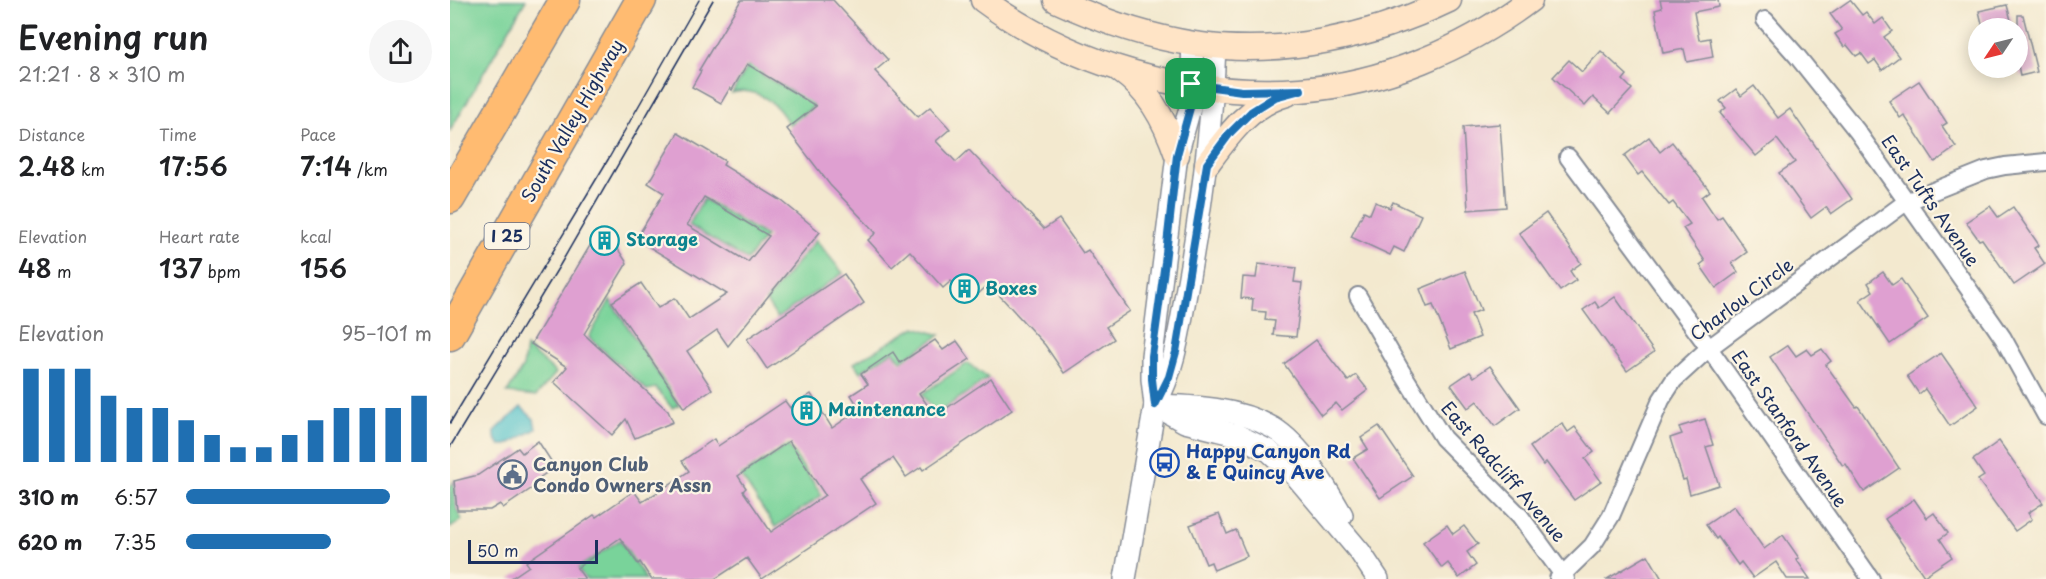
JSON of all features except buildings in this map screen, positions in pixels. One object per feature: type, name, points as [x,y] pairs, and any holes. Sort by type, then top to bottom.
[{"type":"highway","points":[[450,198],[565,0]]},
{"type":"highway","name":"South Valley Highway","points":[[450,336],[641,0]]},
{"type":"highway","points":[[565,137],[655,0]]},
{"type":"main road","points":[[984,0],[1006,17],[1048,40],[1148,77],[1242,91],[1301,90]]},
{"type":"main road","points":[[1056,0],[1152,35],[1204,45],[1277,46],[1354,35],[1407,19],[1449,0]]},
{"type":"main road","points":[[1207,164],[1230,133],[1251,112],[1275,97],[1376,76],[1408,65],[1469,39],[1510,15],[1530,0]]},
{"type":"main road","points":[[1111,65],[1139,87],[1158,110],[1166,124],[1177,155]]},
{"type":"street","name":"East Tufts Avenue","points":[[1765,20],[1797,56],[1857,132],[2003,338],[2046,416]]},
{"type":"street","points":[[1155,405],[1169,377],[1176,352],[1207,164],[1202,86],[1204,45]]},
{"type":"street","points":[[1125,579],[1155,405],[1152,356],[1177,155],[1190,108],[1202,86]]},
{"type":"street","name":"East Stanford Avenue","points":[[1568,156],[1709,348],[1871,579]]},
{"type":"street","name":"Charlou Circle","points":[[1562,578],[1593,546],[1611,516],[1661,399],[1674,380],[1709,348],[1906,202],[1986,170],[2046,162]]},
{"type":"street","name":"East Radcliff Avenue","points":[[1358,296],[1415,395],[1443,438],[1520,516],[1562,578]]},
{"type":"street","points":[[1155,405],[1185,422],[1236,435],[1269,451],[1295,476],[1360,552],[1378,579]]},
{"type":"green space","points":[[450,0],[526,0],[450,131]]},
{"type":"green space","points":[[787,0],[802,7],[762,75],[794,93],[833,29],[800,89],[814,106],[789,125],[772,103],[758,94],[741,91],[732,93]]},
{"type":"green space","points":[[704,199],[766,236],[747,260],[689,225]]},
{"type":"green space","points":[[816,240],[843,273],[777,318],[766,301]]},
{"type":"green space","points":[[610,300],[679,405],[672,408],[656,388],[647,390],[589,337]]},
{"type":"green space","points":[[915,327],[940,335],[901,361],[893,351],[860,372],[854,363]]},
{"type":"green space","points":[[526,347],[556,373],[536,396],[507,393],[523,367]]},
{"type":"green space","points":[[968,363],[988,378],[936,414],[922,394]]},
{"type":"green space","points":[[788,445],[822,495],[775,527],[741,476]]},
{"type":"green space","points":[[454,481],[457,510],[462,520],[450,528],[450,487]]},
{"type":"green space","points":[[620,540],[646,579],[585,579],[578,568]]},
{"type":"water","points":[[521,407],[534,419],[536,429],[507,445],[500,445],[495,438],[495,431]]},
{"type":"tram line","points":[[450,423],[609,158],[699,0]]},
{"type":"tram line","points":[[450,447],[560,265],[713,0]]},
{"type":"place","name":"Storage","points":[[605,240]]},
{"type":"place","name":"Boxes","points":[[964,289]]},
{"type":"place","name":"Maintenance","points":[[807,410]]},
{"type":"place","name":"Happy Canyon Rd & E Quincy Ave","points":[[1165,462]]},
{"type":"place","name":"Canyon Club Condo Owners Assn","points":[[512,475]]},
{"type":"route","points":[[1191,84],[1242,91],[1301,90],[1275,97],[1251,112],[1230,133],[1207,164],[1176,352],[1169,377],[1155,405],[1152,356],[1177,155],[1190,108],[1191,84]]}]
